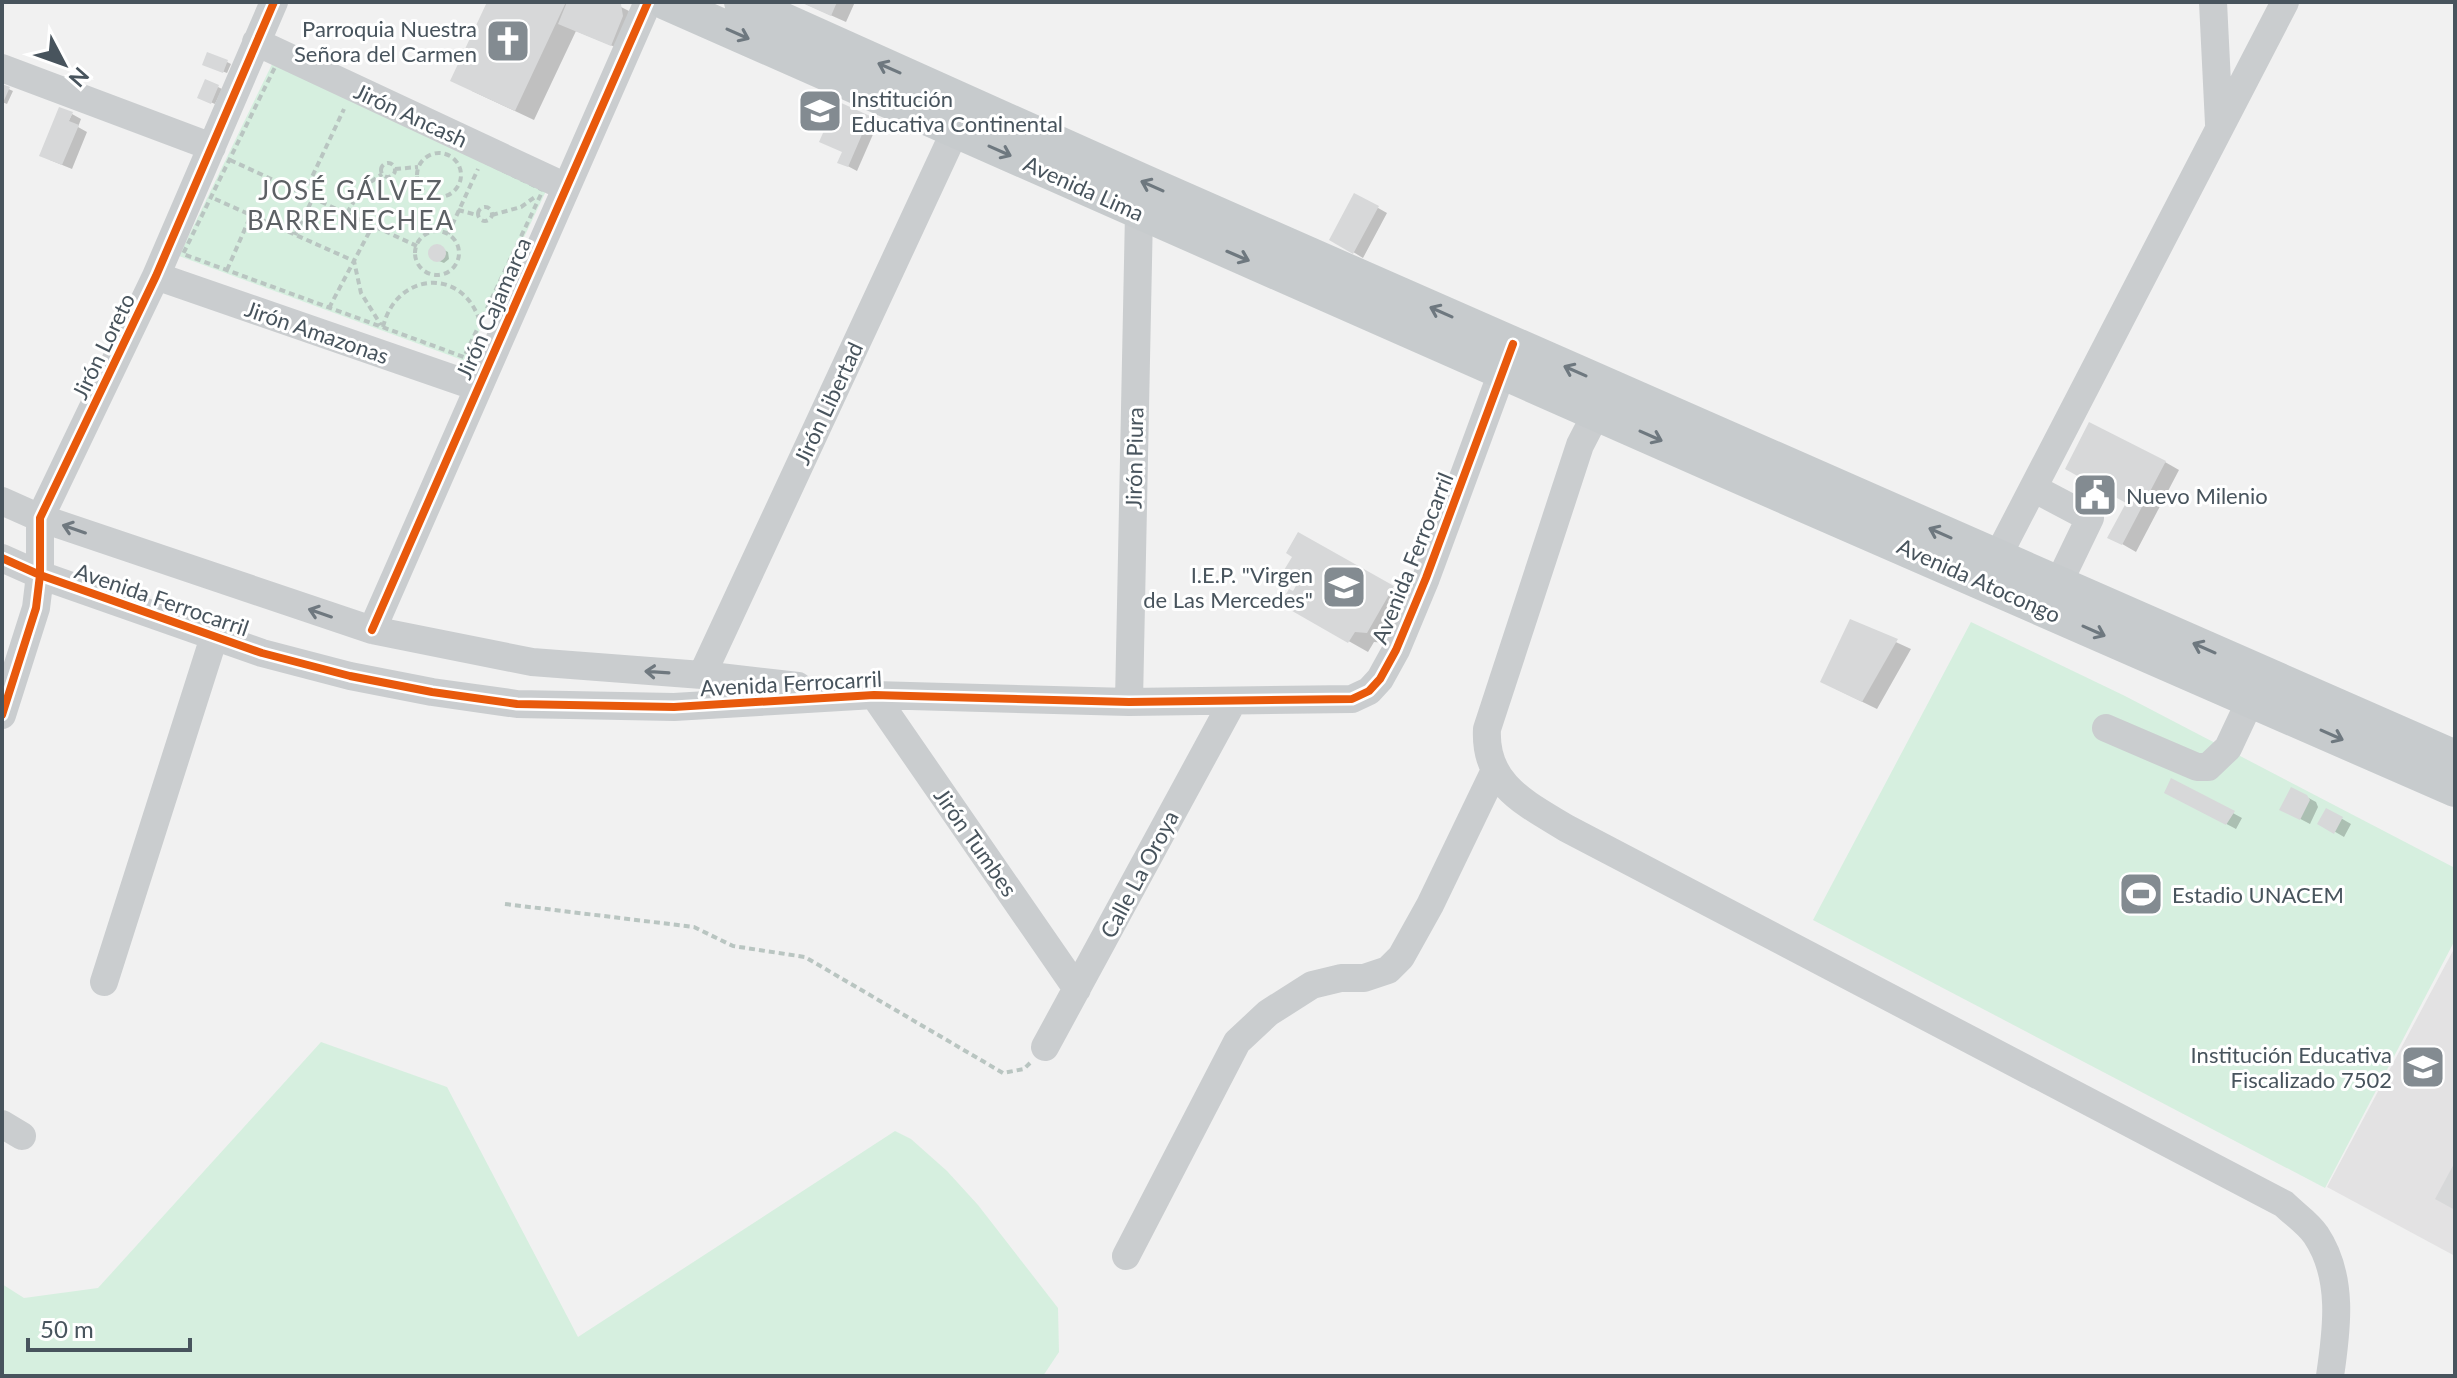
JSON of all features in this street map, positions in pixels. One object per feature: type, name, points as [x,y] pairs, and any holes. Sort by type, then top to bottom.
[{"type":"main road","name":"Avenida Lima","points":[[666,2],[1139,213],[1508,357]]},
{"type":"main road","name":"Avenida Lima","points":[[742,2],[1143,182],[1508,357]]},
{"type":"main road","name":"Avenida Atocongo","points":[[1508,357],[2448,771]]},
{"type":"street","name":"Jirón Loreto","points":[[2,715],[36,608],[40,575],[40,518],[156,276],[225,153],[256,42],[274,2]]},
{"type":"street","name":"Jirón Cajamarca","points":[[372,630],[477,387],[555,188],[648,2]]},
{"type":"street","points":[[2213,2],[2220,125]]},
{"type":"street","points":[[1991,570],[2285,2]]},
{"type":"street","name":"Jirón Ancash","points":[[256,42],[555,188]]},
{"type":"street","points":[[2,68],[225,153]]},
{"type":"street","name":"Jirón Libertad","points":[[702,675],[955,131]]},
{"type":"street","name":"Jirón Piura","points":[[1129,702],[1139,213]]},
{"type":"street","name":"Jirón Amazonas","points":[[156,276],[477,387]]},
{"type":"street","name":"Avenida Ferrocarril","points":[[2,558],[40,575],[262,653],[350,676],[517,704],[674,707],[874,695],[1129,702],[1352,699],[1369,691],[1380,679],[1396,650],[1508,357]]},
{"type":"street","points":[[1608,401],[1580,445],[1487,729],[1486,747],[1507,789],[1566,828],[2284,1204],[2315,1233],[2333,1271],[2337,1332],[2330,1376]]},
{"type":"street","points":[[2033,488],[2090,518],[2052,597]]},
{"type":"street","name":"Avenida Ferrocarril","points":[[2,501],[40,518],[372,630],[532,662],[702,675],[874,695]]},
{"type":"street","points":[[104,982],[214,637]]},
{"type":"street","points":[[2106,728],[2197,767],[2208,767],[2228,748],[2257,687]]},
{"type":"street","name":"Jirón Tumbes","points":[[874,695],[1077,989]]},
{"type":"street","name":"Calle La Oroya","points":[[1045,1047],[1233,701]]},
{"type":"street","points":[[1126,1256],[1237,1042],[1268,1013],[1312,985],[1341,978],[1364,978],[1388,970],[1401,957],[1430,905],[1495,770]]},
{"type":"path","points":[[417,246],[304,194],[225,153],[278,61],[482,160],[555,188]]},
{"type":"path","points":[[304,194],[345,109]]},
{"type":"path","points":[[395,169],[418,167],[430,155],[447,155],[459,167],[459,184],[447,196],[430,196],[418,184],[418,167]]},
{"type":"path","points":[[448,234],[482,160]]},
{"type":"path","points":[[382,174],[381,168],[388,163],[395,169]]},
{"type":"path","points":[[382,174],[392,176],[395,169]]},
{"type":"path","points":[[347,214],[362,188],[382,174]]},
{"type":"path","points":[[459,184],[469,189]]},
{"type":"path","points":[[458,210],[486,221],[492,215],[521,207],[555,188]]},
{"type":"path","points":[[191,238],[183,254],[464,357],[480,322],[555,188]]},
{"type":"path","points":[[211,198],[354,261]]},
{"type":"path","points":[[295,235],[313,198]]},
{"type":"path","points":[[477,215],[480,208],[487,207],[492,215]]},
{"type":"path","points":[[227,270],[251,215]]},
{"type":"path","points":[[329,308],[373,225]]},
{"type":"path","points":[[428,233],[448,234],[458,244],[458,261],[447,274],[429,274],[417,263],[417,246],[428,233]]},
{"type":"path","points":[[354,261],[361,293],[383,327]]},
{"type":"path","points":[[424,284],[429,274]]},
{"type":"path","points":[[383,327],[391,305],[399,295],[424,284],[444,284],[463,294],[477,311],[480,322]]},
{"type":"path","points":[[505,904],[694,927],[733,946],[805,957],[1003,1073],[1024,1069],[1045,1047]]},
{"type":"shaded area","name":"Institución Educativa Fiscalizado 7502","points":[[2455,947],[2455,1256],[2327,1187]]},
{"type":"green space","points":[[276,56],[547,189],[465,361],[179,256]]},
{"type":"green space","name":"Estadio UNACEM","points":[[1971,622],[2125,696],[2455,868],[2455,940],[2325,1188],[1813,920]]},
{"type":"green space","points":[[321,1042],[447,1087],[578,1337],[895,1131],[911,1139],[947,1171],[978,1205],[1058,1308],[1059,1352],[1043,1376],[2,1376],[2,1284],[24,1298],[98,1288]]},
{"type":"building","name":"Parroquia Nuestra Señora del Carmen","points":[[487,2],[566,2],[515,111],[450,81]]},
{"type":"building","points":[[567,2],[621,4],[623,16],[611,46],[558,24]]},
{"type":"building","points":[[800,2],[837,2],[831,16]]},
{"type":"building","points":[[207,52],[228,60],[223,73],[202,65]]},
{"type":"building","points":[[205,79],[219,85],[211,104],[197,98]]},
{"type":"building","points":[[2,84],[10,87],[2,105]]},
{"type":"building","points":[[837,101],[870,116],[848,167],[837,163],[842,152],[819,142]]},
{"type":"building","points":[[59,107],[73,112],[69,121],[79,125],[62,165],[39,156]]},
{"type":"building","points":[[1354,193],[1379,206],[1353,254],[1329,240]]},
{"type":"building","points":[[437,244],[446,253],[437,262],[428,253]]},
{"type":"building","points":[[2089,422],[2166,461],[2122,545],[2107,538],[2126,503],[2065,469]]},
{"type":"building","name":"I.E.P. \"Virgen de Las Mercedes\"","points":[[1298,532],[1394,586],[1367,633],[1355,632],[1348,643],[1280,604],[1289,589],[1293,591],[1297,584],[1281,575],[1292,557],[1286,553]]},
{"type":"building","points":[[1850,619],[1898,639],[1862,702],[1820,682]]},
{"type":"building","points":[[2171,778],[2235,811],[2226,825],[2164,793]]},
{"type":"building","points":[[2291,787],[2307,795],[2310,800],[2300,820],[2279,810]]},
{"type":"building","points":[[2326,808],[2343,817],[2334,834],[2317,824]]},
{"type":"building","points":[[2455,1162],[2455,1210],[2435,1199]]},
{"type":"cycle path","points":[[2,715],[36,608],[40,575],[40,518],[156,276],[274,2]]},
{"type":"cycle path","points":[[372,630],[648,2]]},
{"type":"cycle path","points":[[2,558],[40,575],[262,653],[350,676],[517,704],[674,707],[874,695],[1129,702],[1352,699],[1369,691],[1380,679],[1396,650],[1513,344]]},
{"type":"place","name":"Parroquia Nuestra Señora del Carmen","points":[[508,41]]},
{"type":"place","name":"Institución Educativa Continental","points":[[820,111]]},
{"type":"place","name":"Nuevo Milenio","points":[[2095,495]]},
{"type":"place","name":"I.E.P. \"Virgen de Las Mercedes\"","points":[[1344,587]]},
{"type":"place","name":"Estadio UNACEM","points":[[2141,894]]},
{"type":"place","name":"Institución Educativa Fiscalizado 7502","points":[[2423,1067]]},
{"type":"district","name":"JOSÉ GÁLVEZ BARRENECHEA","points":[[351,205]]}]
